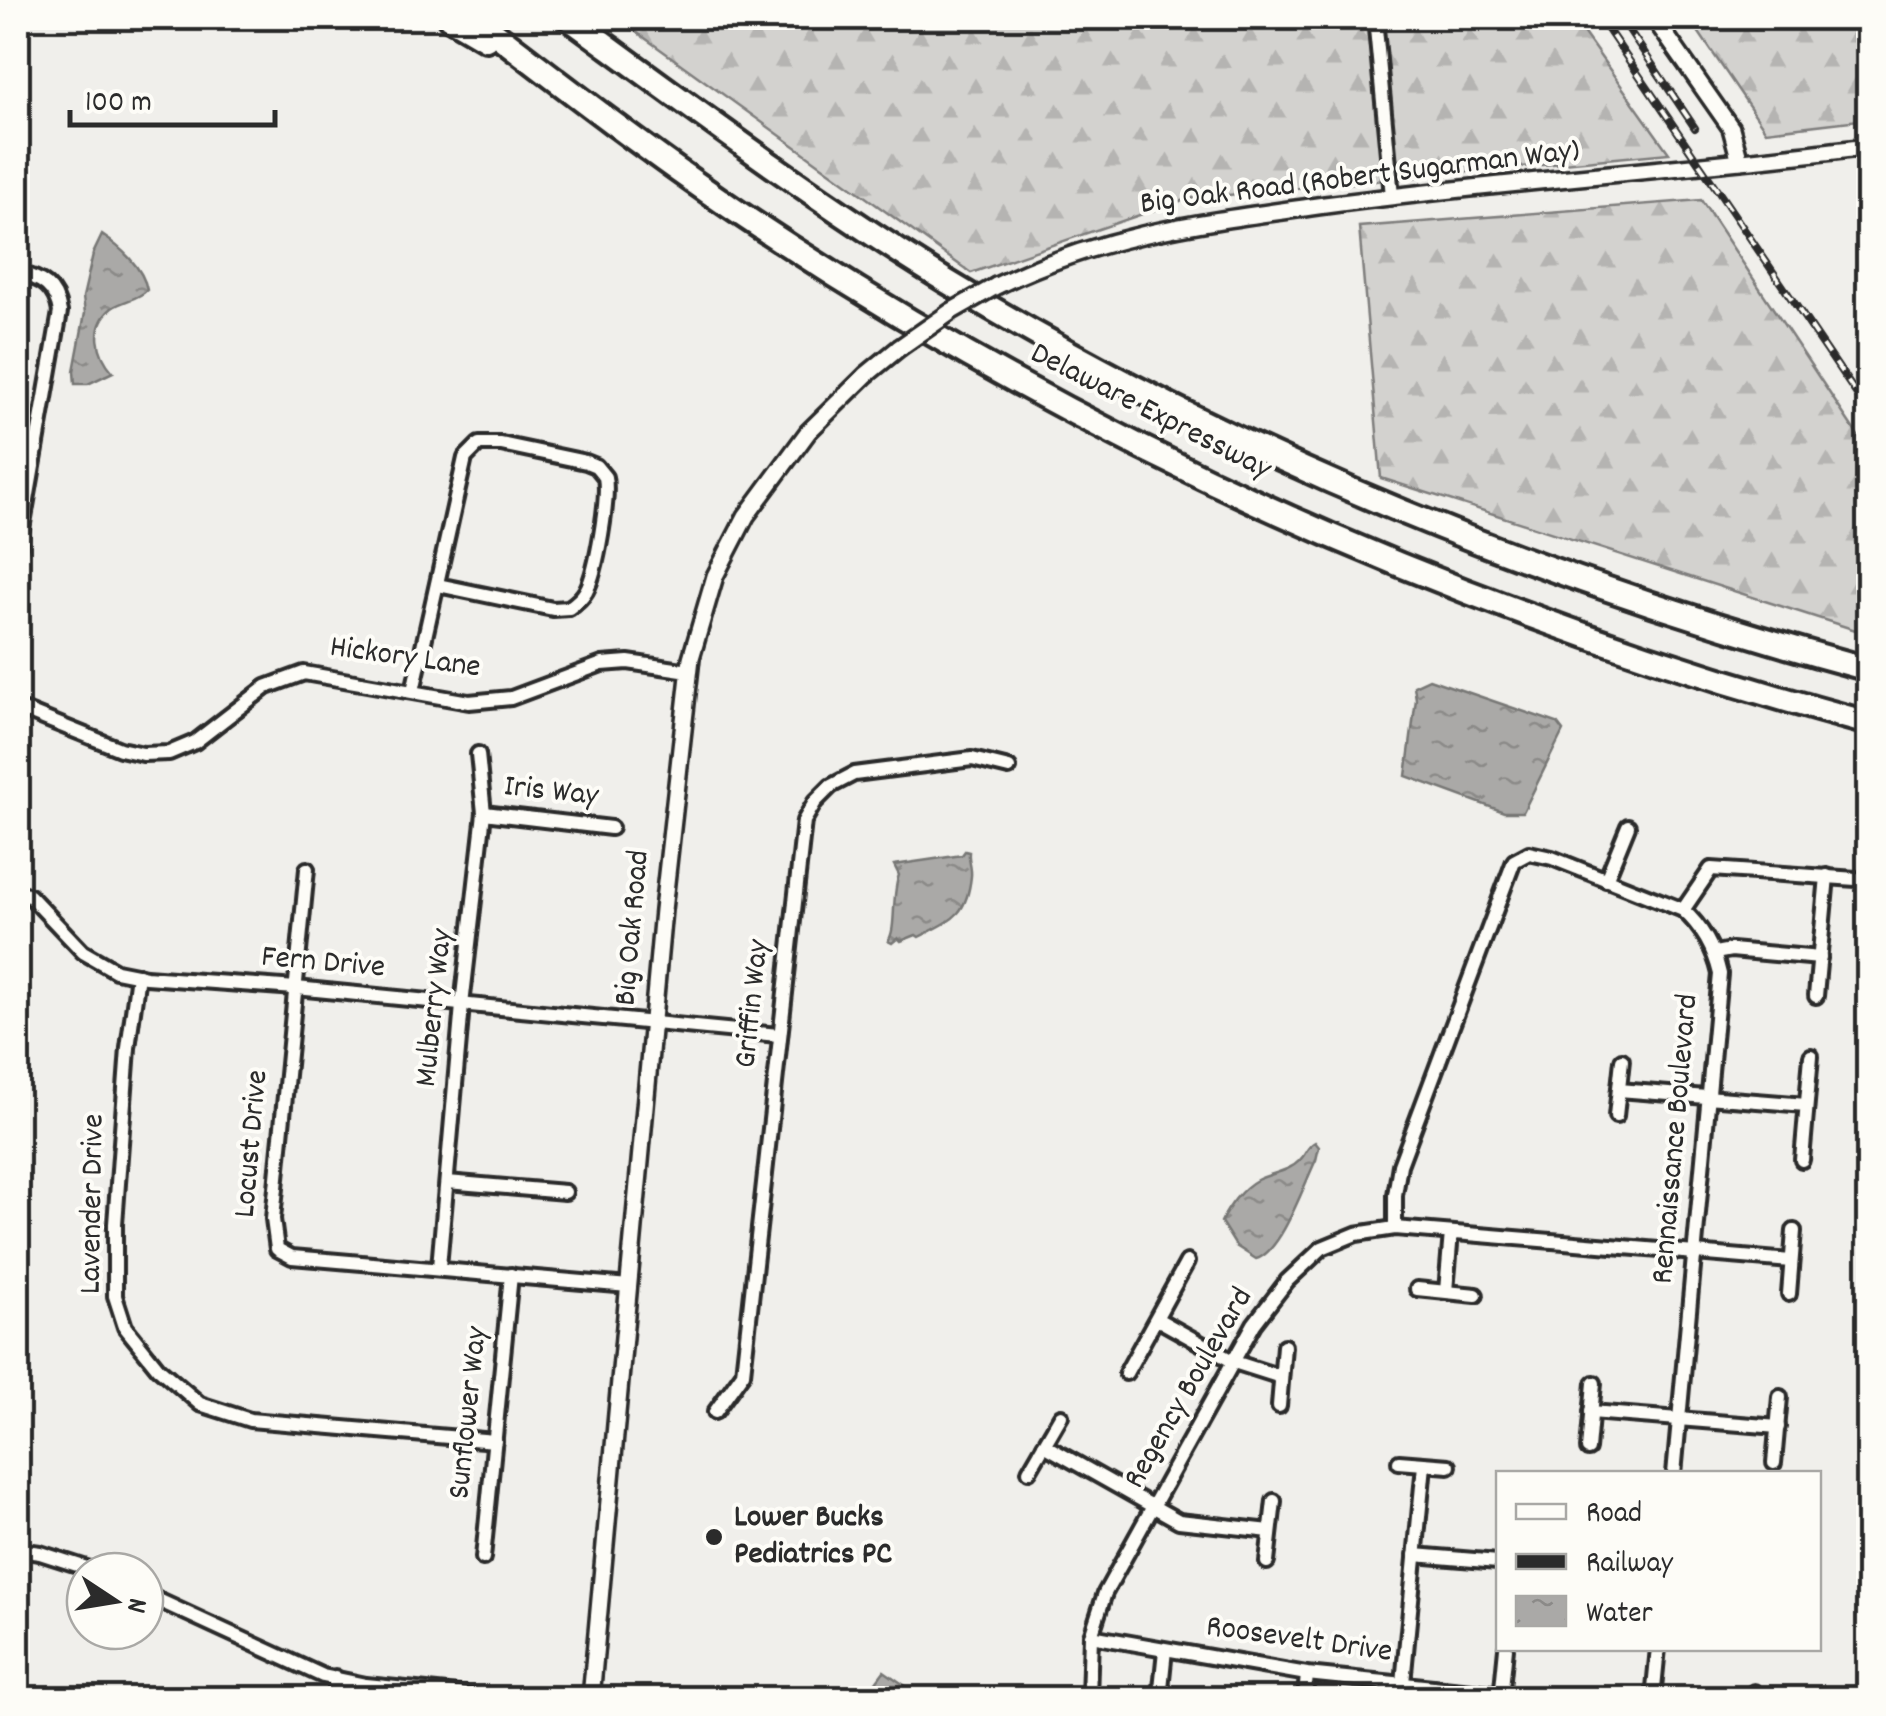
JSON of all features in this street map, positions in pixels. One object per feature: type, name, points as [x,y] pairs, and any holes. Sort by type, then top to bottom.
[{"type":"highway","points":[[450,18],[576,95]]},
{"type":"highway","name":"Delaware Expressway","points":[[475,18],[679,172],[812,260],[996,370],[1146,451],[1326,536],[1505,608],[1708,678],[1868,724]]},
{"type":"highway","points":[[569,18],[611,48]]},
{"type":"highway","points":[[577,18],[611,48]]},
{"type":"highway","name":"Delaware Expressway","points":[[611,48],[945,280],[1139,388],[1292,462],[1542,566],[1709,623],[1868,669]]},
{"type":"street","points":[[1375,18],[1392,196]]},
{"type":"street","points":[[1654,18],[1731,128],[1740,162]]},
{"type":"street","name":"Big Oak Road (Robert Sugarman Way)","points":[[996,286],[1088,248],[1173,226],[1392,196],[1868,147]]},
{"type":"street","points":[[18,274],[46,283],[57,295],[60,312],[24,473],[18,552]]},
{"type":"street","name":"Big Oak Road","points":[[590,1698],[689,670],[704,604],[746,516],[808,432],[899,348],[996,286]]},
{"type":"street","points":[[413,690],[465,458],[479,444],[501,444],[586,462],[605,476],[607,488],[593,570],[587,590],[569,608],[553,609],[438,585]]},
{"type":"street","name":"Hickory Lane","points":[[18,710],[120,749],[142,754],[169,753],[195,742],[266,686],[304,673],[468,702],[511,698],[602,664],[628,662],[689,670]]},
{"type":"street","name":"Mulberry Way","points":[[439,1268],[484,813],[478,754]]},
{"type":"street","name":"Griffin Way","points":[[715,1412],[742,1372],[804,821],[831,786],[854,774],[972,758],[1009,768]]},
{"type":"street","name":"Iris Way","points":[[484,813],[611,828]]},
{"type":"street","points":[[1606,880],[1628,826]]},
{"type":"street","name":"Rennaissance Boulevard","points":[[1395,1228],[1400,1166],[1514,861],[1529,853],[1682,910],[1696,922],[1715,952],[1720,974],[1674,1471]]},
{"type":"street","name":"Locust Drive","points":[[307,869],[272,1219],[276,1249],[292,1257],[629,1286]]},
{"type":"street","points":[[1682,910],[1711,870],[1856,879]]},
{"type":"street","points":[[1816,996],[1827,876]]},
{"type":"street","name":"Fern Drive","points":[[18,892],[30,896],[83,952],[116,970],[138,975],[778,1034]]},
{"type":"street","points":[[1715,952],[1820,958]]},
{"type":"street","name":"Lavender Drive","points":[[138,975],[114,1224],[115,1296],[125,1327],[158,1368],[200,1404],[250,1420],[495,1442]]},
{"type":"street","points":[[1802,1160],[1811,1056]]},
{"type":"street","points":[[1616,1116],[1622,1060]]},
{"type":"street","points":[[1619,1090],[1806,1106]]},
{"type":"street","points":[[447,1182],[566,1192]]},
{"type":"street","name":"Regency Boulevard","points":[[1088,1698],[1091,1636],[1105,1593],[1254,1324],[1286,1281],[1322,1248],[1356,1234],[1395,1228],[1791,1261]]},
{"type":"street","points":[[1789,1294],[1794,1231]]},
{"type":"street","points":[[1446,1291],[1451,1233]]},
{"type":"street","points":[[1126,1374],[1188,1262]]},
{"type":"street","name":"Sunflower Way","points":[[483,1558],[511,1274]]},
{"type":"street","points":[[1418,1289],[1476,1295]]},
{"type":"street","points":[[1157,1318],[1234,1362],[1281,1377]]},
{"type":"street","points":[[1279,1406],[1284,1346]]},
{"type":"street","points":[[1588,1449],[1594,1383]]},
{"type":"street","points":[[1774,1463],[1780,1396]]},
{"type":"street","points":[[1591,1412],[1778,1427]]},
{"type":"street","points":[[1029,1472],[1060,1416]]},
{"type":"street","points":[[1044,1445],[1180,1521],[1270,1531]]},
{"type":"street","points":[[1400,1462],[1449,1466]]},
{"type":"street","points":[[1403,1683],[1424,1465]]},
{"type":"street","points":[[1267,1562],[1274,1501]]},
{"type":"street","points":[[18,1550],[65,1561]]},
{"type":"street","points":[[1415,1555],[1496,1562]]},
{"type":"street","points":[[165,1603],[323,1676],[366,1685],[498,1698]]},
{"type":"street","name":"Roosevelt Drive","points":[[1091,1636],[1306,1674],[1501,1696]]},
{"type":"street","points":[[1160,1698],[1165,1650]]},
{"type":"street","points":[[1501,1696],[1506,1651]]},
{"type":"street","points":[[1653,1698],[1658,1651]]},
{"type":"street","points":[[1305,1698],[1306,1674]]},
{"type":"street","points":[[335,1677],[336,1698]]},
{"type":"green space","points":[[617,18],[1573,18],[1669,153],[1186,199],[971,273]]},
{"type":"green space","points":[[1689,18],[1868,18],[1868,119],[1766,131]]},
{"type":"green space","points":[[1701,200],[1868,451],[1868,634],[1381,478],[1359,227]]},
{"type":"water","points":[[102,235],[136,266],[147,290],[112,308],[101,323],[100,349],[113,372],[88,384],[75,384],[85,313],[83,297],[93,254]]},
{"type":"water","points":[[1429,679],[1557,723],[1563,731],[1523,812],[1504,812],[1406,776],[1416,699],[1414,686]]},
{"type":"water","points":[[969,852],[971,876],[966,900],[956,915],[919,937],[888,941],[899,875],[894,865],[962,855]]},
{"type":"water","points":[[1315,1142],[1319,1147],[1316,1160],[1291,1216],[1274,1244],[1256,1259],[1236,1246],[1221,1222],[1246,1188],[1296,1164]]},
{"type":"water","points":[[884,1671],[907,1687],[899,1698],[890,1698],[873,1686]]},
{"type":"railway","points":[[1600,18],[1868,411]]},
{"type":"railway","points":[[1621,18],[1695,128]]},
{"type":"place","name":"Lower Bucks Pediatrics PC","points":[[714,1537]]}]
